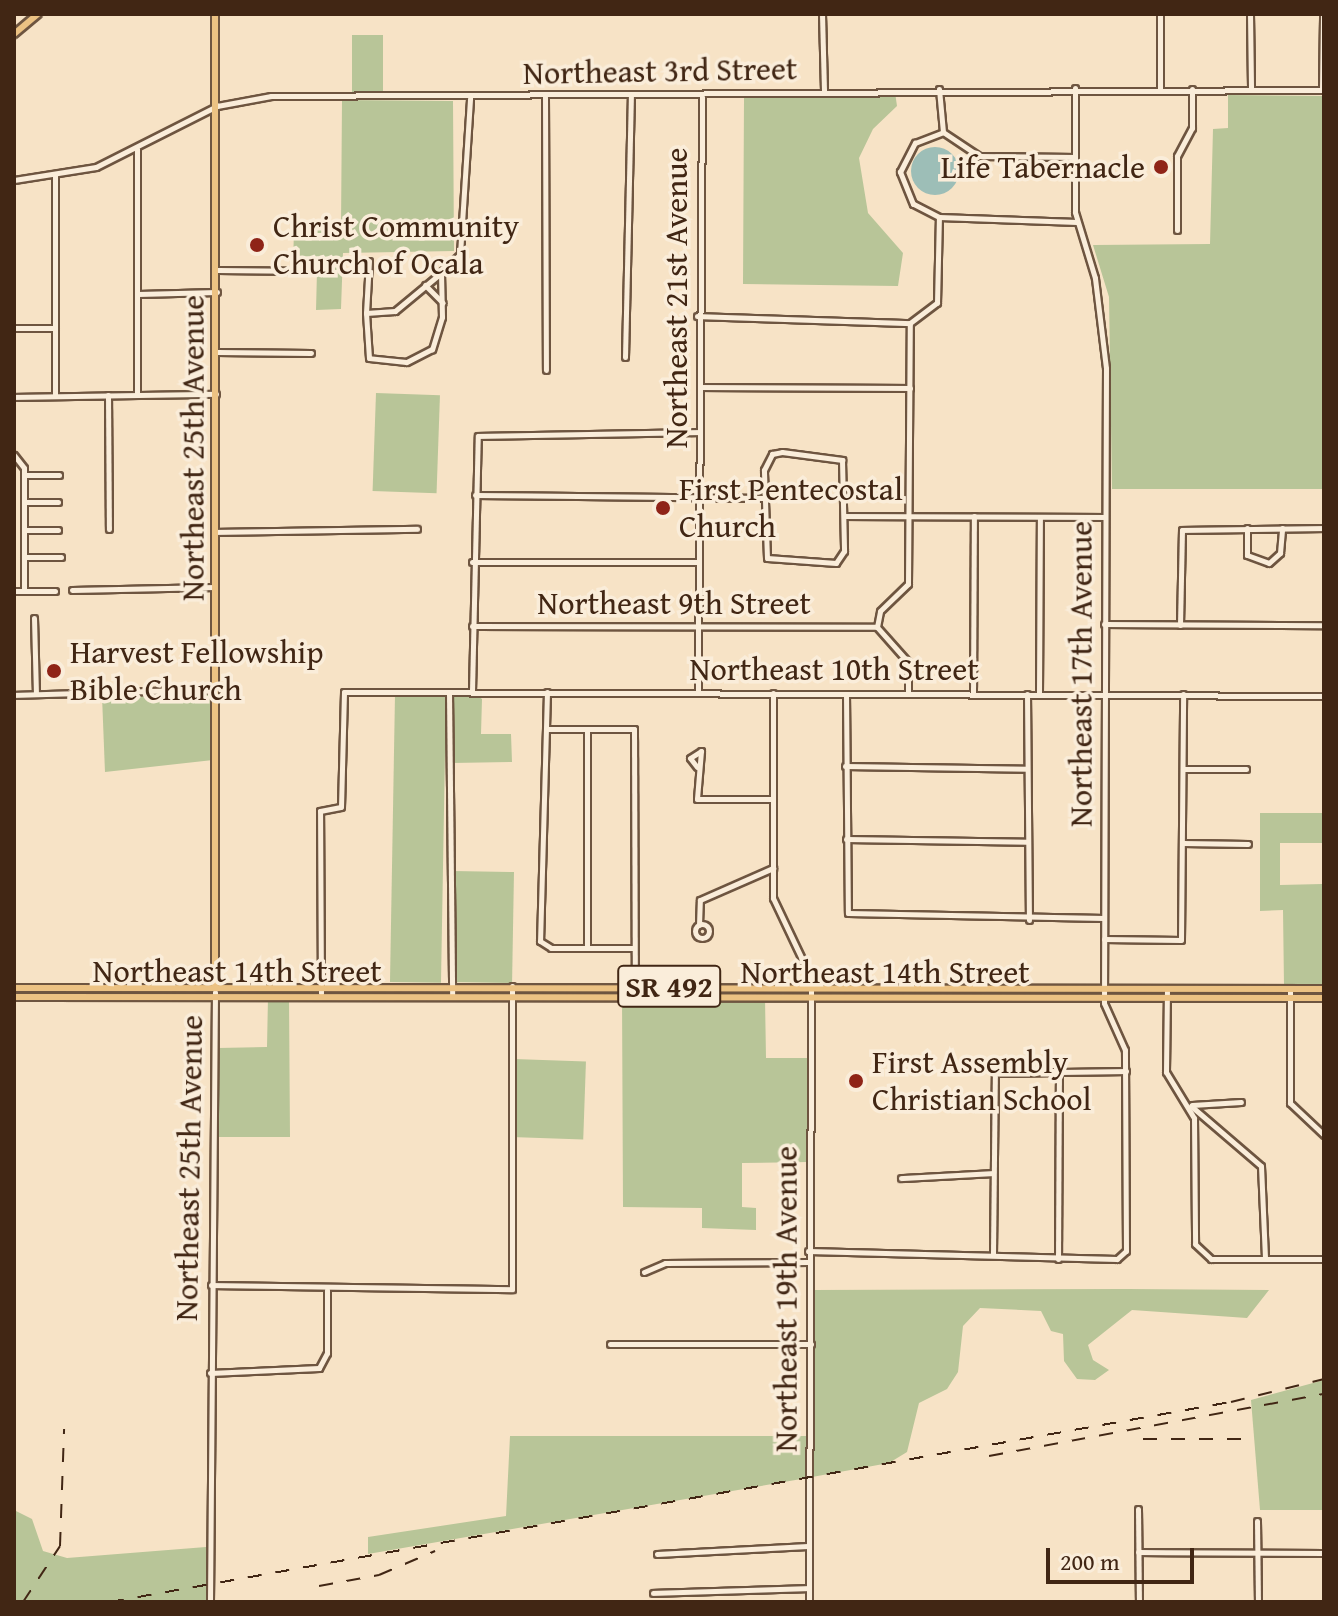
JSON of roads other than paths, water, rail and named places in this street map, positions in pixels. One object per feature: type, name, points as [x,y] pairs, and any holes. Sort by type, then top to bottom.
[{"type":"main road","points":[[14,34],[38,14]]},
{"type":"main road","name":"Northeast 25th Avenue","points":[[215,14],[218,270],[215,988]]},
{"type":"main road","name":"Northeast 14th Street","points":[[14,997],[320,984],[452,985],[636,995],[1324,989]]},
{"type":"main road","name":"Northeast 14th Street","points":[[14,988],[215,988],[452,994],[635,986],[811,987],[1324,998]]},
{"type":"main road","points":[[90,987],[90,996]]},
{"type":"street","points":[[822,14],[824,91]]},
{"type":"street","points":[[1160,14],[1160,89]]},
{"type":"street","points":[[1250,14],[1251,90]]},
{"type":"street","points":[[1323,14],[1323,90]]},
{"type":"street","name":"Northeast 17th Avenue","points":[[1058,1259],[1121,1257],[1126,1071],[1104,993],[1105,517],[1102,325],[1077,222],[1075,88]]},
{"type":"street","name":"Northeast 3rd Street","points":[[14,180],[55,174],[137,149],[217,106],[271,96],[702,97],[939,89],[1323,90]]},
{"type":"street","points":[[939,89],[943,132]]},
{"type":"street","points":[[1177,230],[1177,156],[1192,128],[1192,89]]},
{"type":"street","points":[[545,97],[546,370]]},
{"type":"street","points":[[625,357],[631,97]]},
{"type":"street","name":"Northeast 21st Avenue","points":[[698,693],[700,387],[697,316],[702,97]]},
{"type":"street","points":[[366,313],[391,312],[460,254],[470,98]]},
{"type":"street","points":[[943,132],[979,156],[1075,157]]},
{"type":"street","points":[[943,132],[908,151],[900,181],[913,204],[939,217],[1077,222]]},
{"type":"street","points":[[137,149],[137,395]]},
{"type":"street","points":[[55,174],[55,396]]},
{"type":"street","points":[[697,316],[910,323],[937,303],[939,217]]},
{"type":"street","points":[[369,261],[367,356],[406,362],[435,345],[443,303],[441,273]]},
{"type":"street","points":[[218,270],[311,271]]},
{"type":"street","points":[[425,285],[443,303]]},
{"type":"street","points":[[138,294],[218,292]]},
{"type":"street","points":[[908,694],[908,662],[877,627],[888,601],[907,591],[910,323]]},
{"type":"street","points":[[14,328],[55,328]]},
{"type":"street","points":[[217,352],[311,353]]},
{"type":"street","points":[[700,387],[910,388]]},
{"type":"street","points":[[14,397],[217,394]]},
{"type":"street","points":[[108,395],[109,529]]},
{"type":"street","points":[[472,691],[475,495],[472,444],[485,432],[700,432]]},
{"type":"street","points":[[830,453],[844,467],[844,516],[844,551],[836,563],[773,563],[765,551],[764,498],[772,454],[830,453]]},
{"type":"street","points":[[14,455],[24,475],[24,591]]},
{"type":"street","points":[[24,475],[59,475]]},
{"type":"street","points":[[475,495],[764,498]]},
{"type":"street","points":[[24,502],[58,502]]},
{"type":"street","points":[[844,516],[1105,517]]},
{"type":"street","points":[[973,693],[974,516]]},
{"type":"street","points":[[1039,694],[1040,517]]},
{"type":"street","points":[[1247,528],[1247,555],[1269,563],[1280,553],[1282,528]]},
{"type":"street","points":[[1180,625],[1182,530],[1324,528]]},
{"type":"street","points":[[215,532],[417,529]]},
{"type":"street","points":[[24,530],[58,530]]},
{"type":"street","points":[[24,557],[61,557]]},
{"type":"street","points":[[472,562],[699,562]]},
{"type":"street","points":[[72,590],[215,587]]},
{"type":"street","points":[[14,591],[55,591]]},
{"type":"street","points":[[34,618],[36,694]]},
{"type":"street","points":[[1104,624],[1324,625]]},
{"type":"street","name":"Northeast 9th Street","points":[[472,626],[877,627]]},
{"type":"street","points":[[14,695],[217,689]]},
{"type":"street","name":"Northeast 10th Street","points":[[320,984],[320,811],[341,807],[344,692],[1324,696]]},
{"type":"street","points":[[547,692],[548,729],[540,739],[542,944],[634,948]]},
{"type":"street","points":[[449,693],[452,994]]},
{"type":"street","name":"Northeast 19th Avenue","points":[[773,693],[773,902],[807,956],[811,987],[809,1602]]},
{"type":"street","points":[[846,694],[848,913],[1029,920],[1104,918]]},
{"type":"street","points":[[1027,694],[1029,920]]},
{"type":"street","points":[[1104,939],[1181,940],[1183,694]]},
{"type":"street","points":[[548,729],[634,729],[636,995]]},
{"type":"street","points":[[587,729],[587,948]]},
{"type":"street","points":[[845,766],[1027,769]]},
{"type":"street","points":[[697,767],[697,799],[773,799]]},
{"type":"street","points":[[1182,769],[1246,769]]},
{"type":"street","points":[[846,839],[1027,842]]},
{"type":"street","points":[[1183,843],[1248,844]]},
{"type":"street","points":[[699,925],[700,900],[773,868]]},
{"type":"street","points":[[320,984],[321,993]]},
{"type":"street","name":"Northeast 25th Avenue","points":[[210,1602],[215,988]]},
{"type":"street","points":[[1167,989],[1166,1072],[1191,1105],[1261,1166],[1265,1259]]},
{"type":"street","points":[[1290,989],[1290,1103],[1324,1135]]},
{"type":"street","points":[[211,1285],[327,1290],[512,1289],[512,990]]},
{"type":"street","points":[[808,1251],[993,1254],[1058,1259],[1059,1070]]},
{"type":"street","points":[[993,1254],[995,1073],[1126,1071]]},
{"type":"street","points":[[1191,1105],[1241,1102]]},
{"type":"street","points":[[1191,1105],[1195,1244],[1203,1253],[1265,1259],[1324,1259]]},
{"type":"street","points":[[901,1178],[992,1173]]},
{"type":"street","points":[[644,1272],[665,1263],[809,1262]]},
{"type":"street","points":[[210,1373],[312,1372],[327,1353],[327,1290]]},
{"type":"street","points":[[610,1344],[811,1344]]},
{"type":"street","points":[[1138,1509],[1139,1602]]},
{"type":"street","points":[[1257,1521],[1258,1602]]},
{"type":"street","points":[[657,1554],[808,1546]]},
{"type":"street","points":[[1138,1552],[1324,1553]]},
{"type":"street","points":[[653,1593],[809,1588]]},
{"type":"water","points":[[935,147],[952,154],[959,171],[952,188],[935,195],[918,188],[911,171],[918,154]]},
{"type":"railway","points":[[110,1602],[1231,1402],[1324,1379]]},
{"type":"railway","points":[[989,1456],[1324,1394]]},
{"type":"railway","points":[[23,1602],[60,1546],[64,1429]]},
{"type":"railway","points":[[1143,1439],[1241,1439]]},
{"type":"railway","points":[[319,1586],[379,1575],[435,1551]]},
{"type":"place","name":"Life Tabernacle","points":[[1161,167]]},
{"type":"place","name":"Christ Community Church of Ocala","points":[[257,245]]},
{"type":"place","name":"First Pentecostal Church","points":[[663,508]]},
{"type":"place","name":"Harvest Fellowship Bible Church","points":[[54,671]]},
{"type":"place","name":"First Assembly Christian School","points":[[856,1081]]}]
